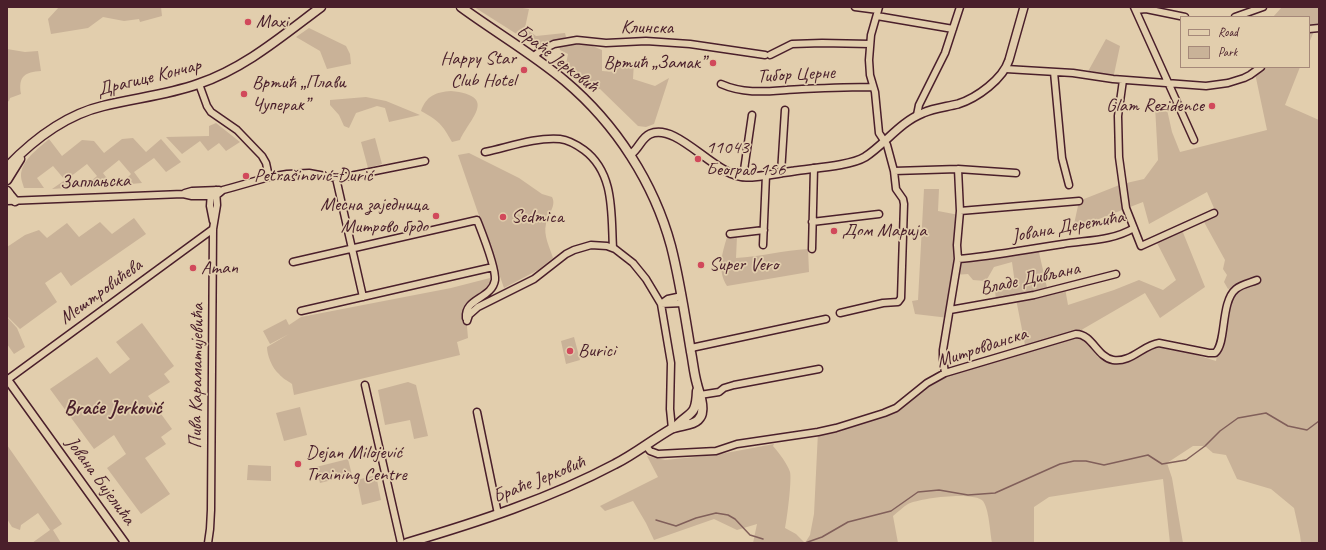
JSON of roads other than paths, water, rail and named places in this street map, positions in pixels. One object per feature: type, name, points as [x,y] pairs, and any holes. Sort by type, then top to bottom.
[{"type":"main road","name":"Драгице Кончар","points":[[7,167],[46,132],[81,113],[104,106],[170,92],[198,84],[237,67],[264,50],[321,7]]},
{"type":"main road","name":"Браће Јерковић","points":[[464,8],[533,57],[579,94],[608,125],[630,155],[651,193],[659,210],[671,245],[702,412],[698,420],[695,422],[673,428]]},
{"type":"main road","name":"Драгице Кончар","points":[[7,180],[23,152]]},
{"type":"main road","points":[[7,191],[10,195],[11,201]]},
{"type":"main road","name":"Браће Јерковић","points":[[406,543],[531,502],[615,464],[673,428],[694,410],[697,384]]},
{"type":"street","points":[[855,7],[953,29]]},
{"type":"street","points":[[917,115],[919,105],[945,53],[960,7]]},
{"type":"street","points":[[630,155],[637,150],[646,136],[653,133],[663,132],[690,146],[729,173],[743,177],[814,168],[861,159],[917,115],[926,111],[955,105],[969,100],[993,82],[1006,69],[1024,7]]},
{"type":"street","points":[[1237,16],[1263,7]]},
{"type":"street","points":[[1180,16],[1146,9],[1135,9],[1194,140]]},
{"type":"street","points":[[840,312],[883,303],[898,302],[901,300],[904,204],[903,199],[896,190],[894,171],[887,145],[879,133],[870,68],[870,44],[878,11]]},
{"type":"street","name":"Клинска","points":[[533,57],[540,51],[554,44],[577,40],[606,43],[646,41],[690,44],[767,55],[792,44],[870,44]]},
{"type":"street","points":[[1006,69],[1073,73],[1123,80],[1200,86],[1220,84],[1244,78],[1250,76],[1260,68]]},
{"type":"street","points":[[1054,72],[1062,158],[1069,185]]},
{"type":"street","points":[[1123,80],[1118,116],[1119,157],[1126,208],[1134,228]]},
{"type":"street","points":[[198,84],[211,112],[234,127],[264,159],[269,177]]},
{"type":"street","name":"Тибор Церне","points":[[721,84],[739,91],[758,93],[794,89],[873,87]]},
{"type":"street","points":[[781,172],[785,110]]},
{"type":"street","points":[[743,177],[752,115]]},
{"type":"street","points":[[485,152],[540,140],[554,139],[569,141],[586,151],[597,162],[608,186],[613,248]]},
{"type":"street","name":"Заплањска","points":[[11,201],[183,194],[192,196],[214,193],[269,177],[287,174],[304,173],[336,178],[425,161]]},
{"type":"street","points":[[812,249],[814,168]]},
{"type":"street","points":[[894,171],[958,169],[1016,173]]},
{"type":"street","points":[[945,373],[943,359],[944,350],[958,259],[960,211],[958,169]]},
{"type":"street","points":[[763,245],[766,175]]},
{"type":"street","points":[[336,178],[363,297]]},
{"type":"street","name":"Пива Караматијевића","points":[[208,543],[210,529],[213,226],[217,205],[214,193]]},
{"type":"street","points":[[960,211],[1022,207],[1079,201]]},
{"type":"street","name":"Јована Деретића","points":[[958,259],[1113,238],[1134,228],[1141,246],[1214,213]]},
{"type":"street","points":[[812,222],[879,214]]},
{"type":"street","points":[[293,262],[476,220],[493,267],[495,278],[494,283],[484,296],[468,308],[466,321],[469,315],[478,307],[534,280],[566,254],[574,250],[591,245],[600,245],[613,248],[633,263],[661,304],[671,363],[670,409],[673,428]]},
{"type":"street","name":"Мештровићева","points":[[7,379],[213,226]]},
{"type":"street","points":[[730,234],[764,230]]},
{"type":"street","points":[[301,311],[493,267]]},
{"type":"street","name":"Владе Дивљана","points":[[950,310],[1034,295],[1116,274]]},
{"type":"street","name":"Митровданска","points":[[646,446],[650,451],[658,454],[712,451],[737,444],[836,428],[896,408],[927,383],[945,373],[1079,334],[1087,338],[1105,357],[1113,360],[1124,359],[1151,345],[1160,343],[1214,353],[1219,347],[1227,307],[1232,295],[1239,287],[1257,280]]},
{"type":"street","points":[[661,304],[668,299],[682,299]]},
{"type":"street","points":[[691,348],[826,319]]},
{"type":"street","points":[[700,396],[719,392],[724,388],[734,385],[819,369]]},
{"type":"street","name":"Јована Бијелића","points":[[7,379],[126,543]]},
{"type":"street","points":[[365,385],[401,543]]},
{"type":"street","points":[[477,412],[498,514]]},
{"type":"street","name":"Пива Караматијевића","points":[[210,529],[213,543]]},
{"type":"waterway","points":[[805,543],[822,537],[848,522],[891,511],[918,492],[939,490],[968,495],[995,493],[1060,464],[1074,461],[1086,461],[1104,465],[1148,455],[1162,464],[1186,460],[1238,418],[1266,413],[1288,426],[1307,430],[1319,421]]},
{"type":"waterway","points":[[656,520],[676,526],[696,518],[716,513],[728,515],[735,519],[750,535],[763,539]]},
{"type":"place","name":"Maxi","points":[[248,22]]},
{"type":"place","name":"Вртић „Замак”","points":[[713,63]]},
{"type":"place","name":"Happy Star Club Hotel","points":[[524,70]]},
{"type":"place","name":"Вртић „Плави Чуперак”","points":[[244,94]]},
{"type":"place","name":"Glam Rezidence","points":[[1212,106]]},
{"type":"place","name":"11043 Београд 156","points":[[698,159]]},
{"type":"place","name":"Petrašinović-Đurić","points":[[246,176]]},
{"type":"place","name":"Месна заједница Митрово брдо","points":[[436,216]]},
{"type":"place","name":"Sedmica","points":[[503,217]]},
{"type":"place","name":"Дом Марија","points":[[834,231]]},
{"type":"place","name":"Super Vero","points":[[701,265]]},
{"type":"place","name":"Aman","points":[[193,268]]},
{"type":"place","name":"Burici","points":[[570,351]]},
{"type":"place","name":"Dejan Milojević Training Centre","points":[[298,464]]},
{"type":"district","name":"Braće Jerković","points":[[113,409]]}]
